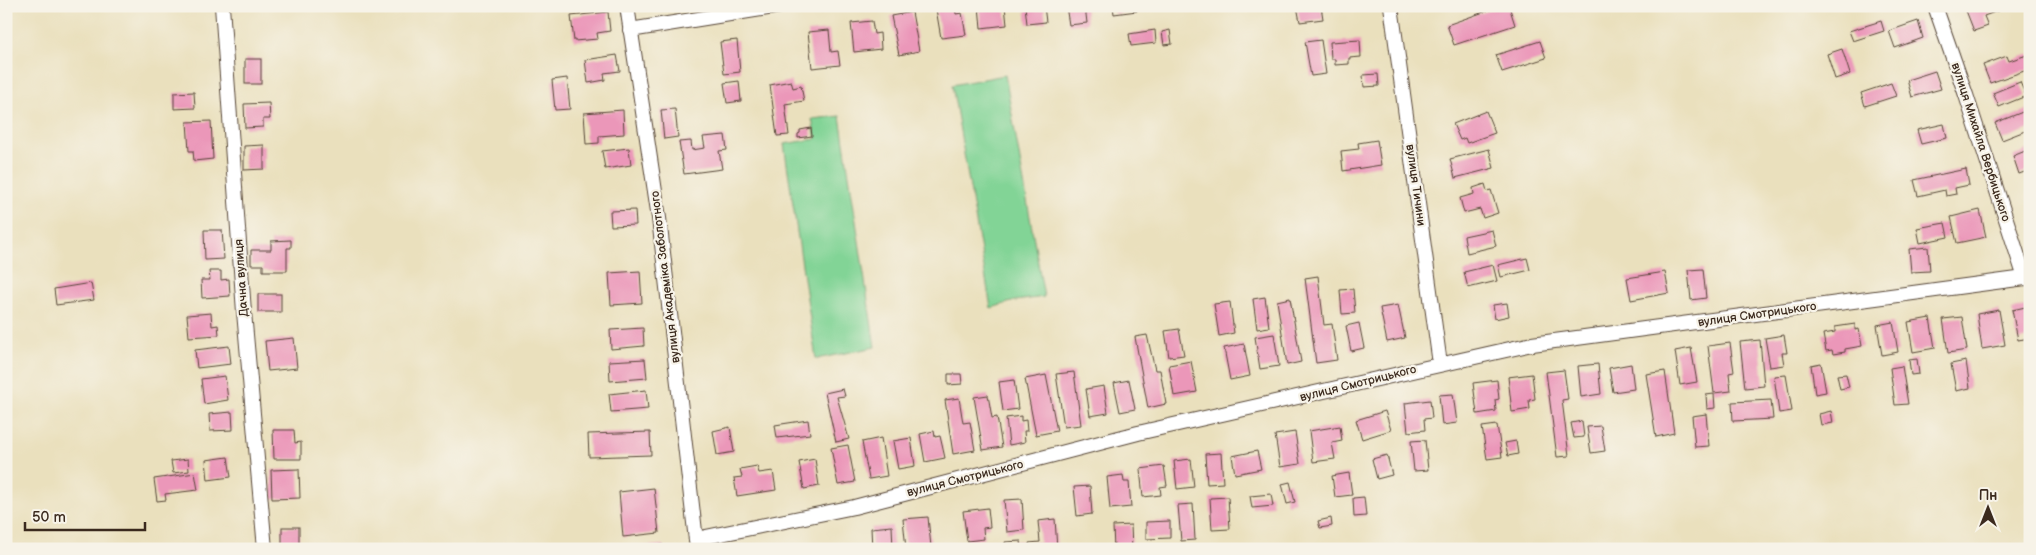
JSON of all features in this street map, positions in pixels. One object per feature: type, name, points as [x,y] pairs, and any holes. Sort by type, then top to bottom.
[{"type":"street","name":"Дачна вулиця","points":[[222,6],[244,312],[265,549]]},
{"type":"street","name":"вулиця Академіка Заболотного","points":[[627,6],[659,218],[697,544]]},
{"type":"street","points":[[630,30],[780,6]]},
{"type":"street","name":"вулиця Тичини","points":[[1391,6],[1440,364]]},
{"type":"street","name":"вулиця Михайла Вербицького","points":[[1935,6],[2027,278]]},
{"type":"street","name":"вулиця Смотрицького","points":[[697,544],[854,507],[1138,433],[1532,344],[2027,278]]},
{"type":"green space","points":[[1005,75],[1044,297],[1015,301],[991,308],[952,85]]},
{"type":"green space","points":[[840,116],[875,347],[816,359],[784,144],[816,139],[812,119]]},
{"type":"building","points":[[955,6],[956,14],[962,13],[966,35],[941,38],[936,9]]},
{"type":"building","points":[[979,6],[1005,6],[1007,25],[981,28]]},
{"type":"building","points":[[1025,6],[1044,6],[1046,22],[1027,24]]},
{"type":"building","points":[[1066,6],[1085,6],[1087,23],[1069,25]]},
{"type":"building","points":[[1113,6],[1136,6],[1137,11],[1114,14]]},
{"type":"building","points":[[1297,6],[1321,6],[1323,19],[1300,22]]},
{"type":"building","points":[[1501,6],[1509,6],[1515,25],[1454,45],[1447,25]]},
{"type":"building","points":[[1969,6],[2011,6],[1984,16],[1988,26],[1974,31],[1965,8]]},
{"type":"building","points":[[608,12],[610,31],[597,33],[598,39],[574,41],[571,16]]},
{"type":"building","points":[[912,12],[919,51],[899,55],[891,16]]},
{"type":"building","points":[[872,21],[874,34],[880,33],[881,49],[854,52],[851,23]]},
{"type":"building","points":[[1881,21],[1884,31],[1853,41],[1849,31]]},
{"type":"building","points":[[1918,21],[1923,38],[1895,48],[1889,31]]},
{"type":"building","points":[[829,30],[831,52],[838,51],[840,65],[812,68],[808,32]]},
{"type":"building","points":[[1155,30],[1156,43],[1131,46],[1129,34]]},
{"type":"building","points":[[1170,30],[1172,44],[1164,45],[1162,32]]},
{"type":"building","points":[[737,40],[740,72],[724,74],[720,42]]},
{"type":"building","points":[[1321,40],[1326,74],[1311,76],[1305,42]]},
{"type":"building","points":[[1360,40],[1361,57],[1349,58],[1349,64],[1335,65],[1335,59],[1331,59],[1330,42]]},
{"type":"building","points":[[1540,41],[1546,58],[1502,72],[1496,55]]},
{"type":"building","points":[[1842,49],[1850,74],[1835,79],[1827,54]]},
{"type":"building","points":[[2030,54],[2030,69],[1990,83],[1983,65],[2007,56],[2009,61]]},
{"type":"building","points":[[617,55],[620,71],[604,73],[605,80],[588,83],[585,60]]},
{"type":"building","points":[[245,59],[261,59],[261,84],[245,84]]},
{"type":"building","points":[[1935,71],[1941,89],[1912,97],[1907,80]]},
{"type":"building","points":[[1378,74],[1379,86],[1364,87],[1363,75]]},
{"type":"building","points":[[567,78],[570,109],[555,110],[552,80]]},
{"type":"building","points":[[739,81],[741,101],[727,103],[724,83]]},
{"type":"building","points":[[791,81],[793,88],[801,86],[804,101],[785,104],[789,135],[777,136],[770,85]]},
{"type":"building","points":[[2020,82],[2026,96],[1999,107],[1993,93]]},
{"type":"building","points":[[1891,83],[1896,96],[1865,106],[1861,93]]},
{"type":"building","points":[[194,92],[195,108],[174,109],[174,93]]},
{"type":"building","points":[[269,103],[270,119],[263,119],[263,127],[245,128],[244,104]]},
{"type":"building","points":[[675,109],[678,137],[664,139],[661,110]]},
{"type":"building","points":[[2030,109],[2030,129],[2002,140],[1995,123]]},
{"type":"building","points":[[623,110],[624,134],[599,136],[599,143],[586,144],[584,113]]},
{"type":"building","points":[[1486,111],[1495,133],[1467,143],[1465,138],[1460,140],[1453,124]]},
{"type":"building","points":[[211,121],[213,159],[194,161],[193,151],[189,151],[187,122]]},
{"type":"building","points":[[1944,124],[1947,138],[1921,144],[1917,130]]},
{"type":"building","points":[[811,128],[812,136],[798,138],[800,130]]},
{"type":"building","points":[[725,135],[727,150],[719,151],[722,169],[684,174],[679,142],[691,141],[692,150],[705,148],[703,137]]},
{"type":"building","points":[[1377,140],[1381,165],[1343,171],[1341,151],[1359,149],[1358,143]]},
{"type":"building","points":[[264,145],[264,169],[244,170],[244,146]]},
{"type":"building","points":[[629,148],[631,165],[605,169],[602,151]]},
{"type":"building","points":[[1489,149],[1494,168],[1455,178],[1450,159]]},
{"type":"building","points":[[2030,149],[2030,170],[2019,174],[2013,156]]},
{"type":"building","points":[[1966,169],[1969,185],[1955,188],[1956,194],[1946,196],[1945,190],[1918,196],[1914,180]]},
{"type":"building","points":[[1485,184],[1487,191],[1491,190],[1498,213],[1483,218],[1480,209],[1464,213],[1460,198],[1474,194],[1473,188]]},
{"type":"building","points":[[635,210],[636,225],[611,226],[610,211]]},
{"type":"building","points":[[1980,210],[1986,237],[1957,243],[1951,217]]},
{"type":"building","points":[[1945,223],[1948,237],[1920,243],[1917,228]]},
{"type":"building","points":[[204,230],[222,230],[224,259],[205,260]]},
{"type":"building","points":[[1492,230],[1496,246],[1467,253],[1464,236]]},
{"type":"building","points":[[291,240],[291,248],[287,248],[287,271],[263,271],[263,265],[251,265],[251,250],[271,250],[271,241]]},
{"type":"building","points":[[1928,247],[1930,271],[1911,272],[1909,249]]},
{"type":"building","points":[[1527,258],[1530,270],[1501,277],[1498,265]]},
{"type":"building","points":[[1493,265],[1497,281],[1468,288],[1464,272]]},
{"type":"building","points":[[1703,269],[1706,298],[1691,300],[1688,270]]},
{"type":"building","points":[[209,271],[221,271],[221,280],[229,279],[230,296],[202,298],[201,280],[210,280]]},
{"type":"building","points":[[640,271],[642,303],[611,305],[609,273]]},
{"type":"building","points":[[1665,272],[1669,293],[1631,300],[1627,278]]},
{"type":"building","points":[[1318,276],[1324,325],[1332,324],[1337,360],[1316,363],[1305,278]]},
{"type":"building","points":[[91,283],[94,300],[56,305],[54,289]]},
{"type":"building","points":[[1353,289],[1355,313],[1342,314],[1340,290]]},
{"type":"building","points":[[258,294],[281,294],[281,312],[258,312]]},
{"type":"building","points":[[1265,297],[1269,327],[1257,329],[1253,299]]},
{"type":"building","points":[[1290,298],[1301,362],[1287,365],[1277,301]]},
{"type":"building","points":[[1230,302],[1234,333],[1219,336],[1214,304]]},
{"type":"building","points":[[1507,303],[1509,316],[1495,319],[1493,305]]},
{"type":"building","points":[[1398,305],[1405,338],[1387,342],[1380,308]]},
{"type":"building","points":[[2030,306],[2030,338],[2018,340],[2012,310]]},
{"type":"building","points":[[1999,310],[2005,345],[1982,349],[1977,314]]},
{"type":"building","points":[[211,313],[212,326],[218,325],[219,335],[189,337],[187,315]]},
{"type":"building","points":[[1962,317],[1967,350],[1948,353],[1943,319]]},
{"type":"building","points":[[1930,318],[1935,348],[1913,352],[1908,322]]},
{"type":"building","points":[[1893,322],[1898,352],[1882,355],[1877,325]]},
{"type":"building","points":[[1359,323],[1364,348],[1351,351],[1346,326]]},
{"type":"building","points":[[1855,324],[1855,330],[1859,329],[1862,346],[1845,349],[1845,352],[1833,354],[1832,350],[1826,351],[1823,334],[1835,332],[1835,327]]},
{"type":"building","points":[[643,328],[644,346],[611,349],[610,330]]},
{"type":"building","points":[[1179,329],[1184,355],[1169,357],[1165,331]]},
{"type":"building","points":[[1274,334],[1279,366],[1260,369],[1255,337]]},
{"type":"building","points":[[1147,335],[1155,370],[1160,370],[1166,404],[1148,408],[1135,337]]},
{"type":"building","points":[[1784,335],[1787,353],[1782,353],[1784,365],[1770,367],[1765,338]]},
{"type":"building","points":[[294,338],[297,368],[268,371],[265,341]]},
{"type":"building","points":[[1760,340],[1764,386],[1745,388],[1740,342]]},
{"type":"building","points":[[1730,343],[1734,372],[1729,373],[1731,391],[1714,393],[1708,346]]},
{"type":"building","points":[[1244,344],[1250,376],[1230,380],[1224,348]]},
{"type":"building","points":[[229,346],[231,364],[197,368],[195,350]]},
{"type":"building","points":[[1691,348],[1697,382],[1680,385],[1675,351]]},
{"type":"building","points":[[645,359],[647,378],[610,381],[609,361]]},
{"type":"building","points":[[1917,359],[1919,374],[1911,375],[1909,360]]},
{"type":"building","points":[[1191,361],[1197,392],[1174,396],[1169,365]]},
{"type":"building","points":[[1966,361],[1970,388],[1956,391],[1951,364]]},
{"type":"building","points":[[1821,363],[1826,392],[1815,394],[1811,365]]},
{"type":"building","points":[[1598,364],[1601,394],[1581,397],[1578,366]]},
{"type":"building","points":[[1631,364],[1634,389],[1613,392],[1609,368]]},
{"type":"building","points":[[1902,366],[1908,404],[1895,405],[1890,368]]},
{"type":"building","points":[[1564,370],[1568,399],[1562,400],[1569,456],[1557,457],[1546,372]]},
{"type":"building","points":[[1665,371],[1674,433],[1656,437],[1646,374]]},
{"type":"building","points":[[1074,372],[1081,425],[1064,427],[1056,374]]},
{"type":"building","points":[[948,374],[961,374],[962,384],[948,385]]},
{"type":"building","points":[[1532,374],[1535,399],[1529,400],[1530,409],[1512,412],[1508,377]]},
{"type":"building","points":[[1846,374],[1849,387],[1840,389],[1837,375]]},
{"type":"building","points":[[1046,375],[1057,431],[1036,435],[1025,379]]},
{"type":"building","points":[[1786,375],[1792,411],[1779,413],[1774,376]]},
{"type":"building","points":[[225,376],[228,400],[204,404],[201,379]]},
{"type":"building","points":[[1014,380],[1018,409],[1003,411],[999,382]]},
{"type":"building","points":[[1129,380],[1135,409],[1120,412],[1114,383]]},
{"type":"building","points":[[1497,380],[1499,399],[1495,400],[1496,411],[1477,414],[1473,383]]},
{"type":"building","points":[[1104,386],[1108,413],[1090,416],[1086,389]]},
{"type":"building","points":[[843,389],[845,396],[837,397],[849,439],[836,442],[825,393]]},
{"type":"building","points":[[646,390],[648,409],[611,412],[609,394]]},
{"type":"building","points":[[1453,394],[1457,423],[1442,425],[1439,395]]},
{"type":"building","points":[[1714,394],[1715,408],[1707,409],[1706,395]]},
{"type":"building","points":[[988,395],[992,418],[997,417],[1002,447],[983,450],[974,397]]},
{"type":"building","points":[[959,398],[963,423],[970,422],[975,450],[953,454],[945,400]]},
{"type":"building","points":[[1430,400],[1432,418],[1424,419],[1425,430],[1408,432],[1405,403]]},
{"type":"building","points":[[1771,400],[1773,419],[1733,421],[1732,402]]},
{"type":"building","points":[[1385,411],[1391,430],[1362,439],[1356,420]]},
{"type":"building","points":[[1831,411],[1833,423],[1821,425],[1819,414]]},
{"type":"building","points":[[232,412],[233,430],[210,431],[209,414]]},
{"type":"building","points":[[1706,414],[1709,446],[1695,447],[1692,416]]},
{"type":"building","points":[[1021,416],[1021,421],[1026,420],[1025,442],[1009,445],[1006,418]]},
{"type":"building","points":[[808,420],[810,434],[777,438],[775,425]]},
{"type":"building","points":[[1582,421],[1584,437],[1574,438],[1571,423]]},
{"type":"building","points":[[1497,425],[1502,457],[1487,459],[1482,427]]},
{"type":"building","points":[[1340,426],[1342,441],[1332,443],[1335,459],[1313,462],[1309,431]]},
{"type":"building","points":[[1601,426],[1605,451],[1591,453],[1587,427]]},
{"type":"building","points":[[730,427],[734,452],[717,455],[713,431]]},
{"type":"building","points":[[273,430],[294,430],[295,443],[301,442],[301,459],[274,459]]},
{"type":"building","points":[[934,431],[935,437],[940,436],[945,458],[925,462],[920,434]]},
{"type":"building","points":[[650,432],[651,455],[589,457],[588,434]]},
{"type":"building","points":[[1295,432],[1300,464],[1280,467],[1275,435]]},
{"type":"building","points":[[881,438],[887,476],[869,479],[862,442]]},
{"type":"building","points":[[911,438],[915,466],[898,469],[893,441]]},
{"type":"building","points":[[1425,440],[1428,470],[1414,471],[1411,441]]},
{"type":"building","points":[[1516,441],[1518,454],[1508,456],[1505,443]]},
{"type":"building","points":[[848,445],[855,482],[838,485],[831,448]]},
{"type":"building","points":[[1257,451],[1261,469],[1235,474],[1232,456]]},
{"type":"building","points":[[1221,453],[1223,483],[1207,484],[1205,454]]},
{"type":"building","points":[[1387,455],[1392,475],[1377,479],[1372,459]]},
{"type":"building","points":[[228,457],[231,477],[208,480],[206,460]]},
{"type":"building","points":[[188,459],[189,471],[173,473],[171,461]]},
{"type":"building","points":[[815,459],[819,486],[804,489],[799,462]]},
{"type":"building","points":[[1191,459],[1194,487],[1177,489],[1174,461]]},
{"type":"building","points":[[757,466],[759,473],[773,471],[776,490],[737,496],[734,478],[742,477],[740,469]]},
{"type":"building","points":[[1164,466],[1167,486],[1160,487],[1161,495],[1143,497],[1140,469]]},
{"type":"building","points":[[299,469],[300,498],[272,499],[271,470]]},
{"type":"building","points":[[195,473],[198,490],[165,494],[166,500],[157,501],[154,479]]},
{"type":"building","points":[[1349,473],[1352,495],[1335,497],[1332,476]]},
{"type":"building","points":[[1123,475],[1124,482],[1129,482],[1131,507],[1110,509],[1107,477]]},
{"type":"building","points":[[1290,482],[1295,502],[1287,504],[1282,484]]},
{"type":"building","points":[[1090,486],[1092,514],[1077,516],[1074,487]]},
{"type":"building","points":[[654,488],[659,533],[623,537],[619,492]]},
{"type":"building","points":[[1271,494],[1273,506],[1252,508],[1250,496]]},
{"type":"building","points":[[1228,497],[1230,529],[1212,530],[1210,498]]},
{"type":"building","points":[[1364,497],[1366,516],[1354,517],[1353,498]]},
{"type":"building","points":[[1022,499],[1024,530],[1007,532],[1004,500]]},
{"type":"building","points":[[1193,504],[1195,540],[1181,541],[1178,505]]},
{"type":"building","points":[[988,508],[990,527],[983,528],[984,539],[967,541],[963,511]]},
{"type":"building","points":[[928,517],[931,547],[906,549],[903,519]]},
{"type":"building","points":[[1331,518],[1332,526],[1320,528],[1318,521]]},
{"type":"building","points":[[1055,519],[1057,549],[1030,549],[1029,543],[1040,542],[1038,521]]},
{"type":"building","points":[[1170,521],[1170,538],[1146,539],[1146,522]]},
{"type":"building","points":[[1131,525],[1132,549],[1114,549],[1113,526]]},
{"type":"building","points":[[892,526],[893,549],[872,549],[871,528]]},
{"type":"building","points":[[282,527],[299,527],[299,549],[282,549]]},
{"type":"building","points":[[1021,541],[1022,549],[1006,549],[1005,542]]},
{"type":"building","points":[[663,545],[663,549],[636,549],[635,547]]}]
